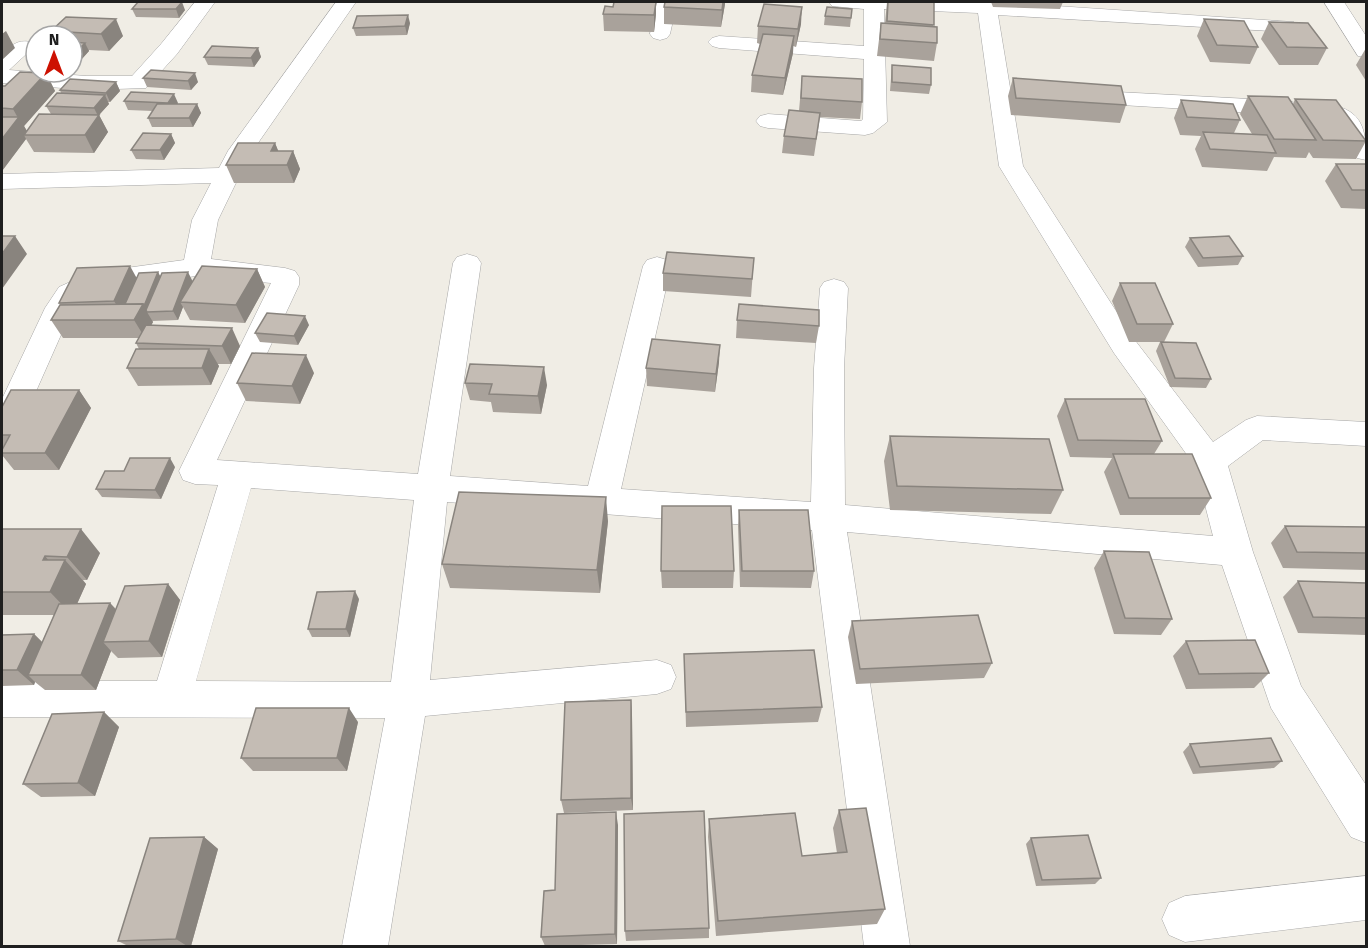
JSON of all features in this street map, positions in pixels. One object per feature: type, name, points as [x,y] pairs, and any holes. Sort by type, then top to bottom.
[{"type":"street","points":[[117,108],[169,49],[205,2]]},
{"type":"street","points":[[196,267],[205,220],[237,156],[346,2]]},
{"type":"street","points":[[660,34],[667,2]]},
{"type":"street","points":[[839,2],[987,5],[1287,26]]},
{"type":"street","points":[[768,121],[865,128],[872,126],[875,122],[874,2]]},
{"type":"street","points":[[1334,2],[1366,51]]},
{"type":"street","points":[[987,5],[1012,93],[1011,166],[1124,346],[1210,462],[1235,552],[1285,695],[1366,822]]},
{"type":"street","points":[[719,42],[874,53]]},
{"type":"street","points":[[2,65],[22,47]]},
{"type":"street","points":[[2,76],[86,84],[138,83]]},
{"type":"street","points":[[1059,96],[1323,110],[1346,120],[1366,153]]},
{"type":"street","points":[[2,181],[228,175]]},
{"type":"street","points":[[365,946],[408,700],[432,489],[467,263]]},
{"type":"street","points":[[601,501],[657,266]]},
{"type":"street","points":[[2,432],[58,308],[69,294],[90,282],[196,267],[285,277],[285,285],[195,471],[828,517],[1235,552]]},
{"type":"street","points":[[834,288],[829,368],[828,517],[887,946]]},
{"type":"street","points":[[1210,462],[1257,428],[1366,434]]},
{"type":"street","points":[[171,699],[238,474]]},
{"type":"street","points":[[2,699],[408,700],[657,677]]},
{"type":"street","points":[[1185,919],[1366,898]]},
{"type":"building","points":[[138,2],[182,2],[176,9],[132,9]]},
{"type":"building","points":[[614,2],[656,2],[654,15],[603,14],[605,6],[613,7]]},
{"type":"building","points":[[665,2],[723,2],[722,10],[664,7]]},
{"type":"building","points":[[888,2],[934,2],[934,25],[887,21]]},
{"type":"building","points":[[764,4],[802,7],[798,29],[758,26]]},
{"type":"building","points":[[827,7],[852,9],[851,18],[825,16]]},
{"type":"building","points":[[408,15],[405,26],[353,28],[357,16]]},
{"type":"building","points":[[66,17],[116,19],[101,34],[84,33],[84,24],[58,24]]},
{"type":"building","points":[[1204,19],[1244,21],[1258,47],[1217,45]]},
{"type":"building","points":[[1269,22],[1308,23],[1327,48],[1287,47]]},
{"type":"building","points":[[881,23],[937,27],[937,43],[880,39]]},
{"type":"building","points":[[763,34],[794,36],[785,78],[752,75]]},
{"type":"building","points":[[212,46],[258,48],[251,58],[204,57]]},
{"type":"building","points":[[892,65],[931,68],[931,85],[892,82]]},
{"type":"building","points":[[151,70],[195,73],[188,81],[143,78]]},
{"type":"building","points":[[20,72],[24,72],[24,84],[36,84],[13,109],[2,108],[2,86],[5,86]]},
{"type":"building","points":[[802,76],[862,79],[862,102],[801,98]]},
{"type":"building","points":[[1013,78],[1121,86],[1126,105],[1016,98]]},
{"type":"building","points":[[84,80],[116,82],[106,93],[60,90],[65,84],[84,84]]},
{"type":"building","points":[[131,92],[174,94],[168,103],[124,101]]},
{"type":"building","points":[[57,93],[105,95],[94,108],[46,106]]},
{"type":"building","points":[[1248,96],[1288,97],[1316,140],[1274,139]]},
{"type":"building","points":[[1295,99],[1336,100],[1366,141],[1323,140]]},
{"type":"building","points":[[1181,100],[1233,104],[1240,120],[1187,117]]},
{"type":"building","points":[[157,104],[197,104],[189,118],[148,118]]},
{"type":"building","points":[[789,110],[820,113],[816,139],[784,136]]},
{"type":"building","points":[[39,114],[99,115],[85,135],[24,135]]},
{"type":"building","points":[[2,117],[19,117],[2,139]]},
{"type":"building","points":[[1203,132],[1267,135],[1276,153],[1210,149]]},
{"type":"building","points":[[143,133],[171,134],[160,150],[131,150]]},
{"type":"building","points":[[238,143],[275,143],[271,151],[293,151],[287,165],[226,165]]},
{"type":"building","points":[[1336,164],[1366,164],[1366,190],[1352,190]]},
{"type":"building","points":[[2,236],[15,236],[2,254]]},
{"type":"building","points":[[1229,236],[1243,256],[1203,258],[1190,238]]},
{"type":"building","points":[[667,252],[754,258],[752,279],[663,273]]},
{"type":"building","points":[[130,266],[114,301],[59,303],[77,268]]},
{"type":"building","points":[[202,266],[257,269],[236,305],[180,302]]},
{"type":"building","points":[[158,272],[144,306],[143,304],[125,304],[139,273]]},
{"type":"building","points":[[188,272],[173,311],[147,312],[162,273]]},
{"type":"building","points":[[1120,283],[1155,283],[1173,324],[1137,324]]},
{"type":"building","points":[[143,304],[134,320],[51,320],[60,305]]},
{"type":"building","points":[[739,304],[819,310],[819,326],[737,320]]},
{"type":"building","points":[[267,313],[305,316],[294,336],[255,333]]},
{"type":"building","points":[[146,325],[232,328],[222,346],[136,343]]},
{"type":"building","points":[[652,339],[720,345],[716,374],[646,368]]},
{"type":"building","points":[[1161,342],[1196,343],[1211,379],[1175,378]]},
{"type":"building","points":[[136,349],[209,349],[202,368],[127,368]]},
{"type":"building","points":[[252,353],[306,355],[292,386],[237,383]]},
{"type":"building","points":[[470,364],[544,367],[538,396],[489,394],[492,384],[465,383]]},
{"type":"building","points":[[11,390],[79,390],[45,453],[2,453],[10,435],[2,435],[2,407]]},
{"type":"building","points":[[1065,399],[1145,399],[1162,441],[1078,440]]},
{"type":"building","points":[[890,436],[1049,439],[1063,490],[897,486]]},
{"type":"building","points":[[1113,454],[1192,454],[1211,498],[1129,498]]},
{"type":"building","points":[[130,458],[170,458],[155,490],[96,489],[105,471],[124,471]]},
{"type":"building","points":[[459,492],[606,497],[597,570],[442,564]]},
{"type":"building","points":[[662,506],[731,506],[734,571],[661,571]]},
{"type":"building","points":[[739,510],[808,510],[814,571],[742,571]]},
{"type":"building","points":[[1285,526],[1366,527],[1366,553],[1297,552]]},
{"type":"building","points":[[2,529],[81,529],[67,557],[45,556],[43,560],[65,560],[50,592],[2,592]]},
{"type":"building","points":[[1104,551],[1149,552],[1172,619],[1125,618]]},
{"type":"building","points":[[1298,581],[1366,583],[1366,618],[1313,617]]},
{"type":"building","points":[[168,584],[149,641],[103,642],[125,586]]},
{"type":"building","points":[[355,591],[346,629],[308,629],[317,592]]},
{"type":"building","points":[[110,603],[81,675],[28,675],[59,604]]},
{"type":"building","points":[[978,615],[992,663],[860,669],[852,621]]},
{"type":"building","points":[[34,634],[17,670],[2,670],[2,635]]},
{"type":"building","points":[[1255,640],[1269,673],[1199,674],[1186,641]]},
{"type":"building","points":[[814,650],[822,707],[686,712],[684,654]]},
{"type":"building","points":[[631,700],[631,798],[561,800],[565,702]]},
{"type":"building","points":[[256,708],[349,708],[337,758],[241,758]]},
{"type":"building","points":[[104,712],[78,783],[23,784],[52,714]]},
{"type":"building","points":[[1271,738],[1282,761],[1200,767],[1190,744]]},
{"type":"building","points":[[866,808],[885,909],[718,921],[709,819],[795,813],[802,856],[847,852],[839,810]]},
{"type":"building","points":[[704,811],[709,928],[625,931],[624,814]]},
{"type":"building","points":[[616,812],[615,934],[541,937],[544,891],[555,890],[557,814]]},
{"type":"building","points":[[1088,835],[1101,878],[1042,880],[1031,838]]},
{"type":"building","points":[[204,837],[176,939],[118,941],[150,838]]}]
